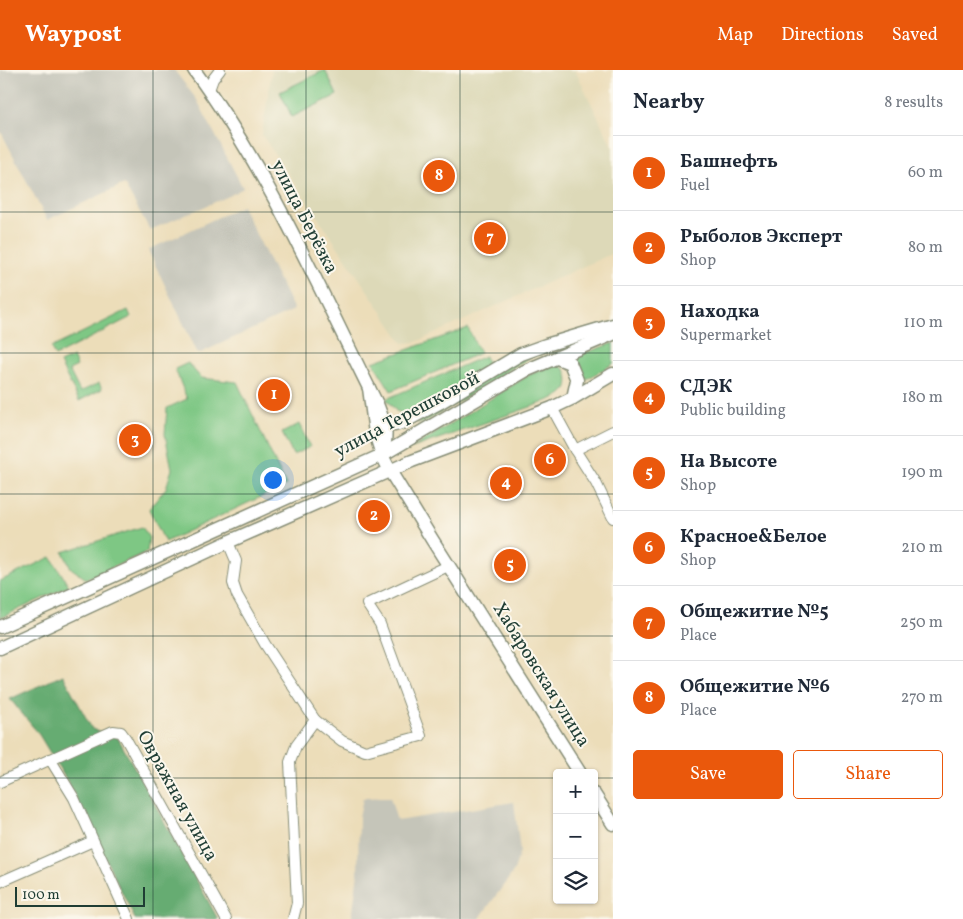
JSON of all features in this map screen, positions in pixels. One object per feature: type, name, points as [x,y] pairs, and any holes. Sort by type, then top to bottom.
[{"type":"main road","name":"улица Берёзка","points":[[194,70],[241,140],[278,204],[377,404],[386,433],[386,443],[382,455]]},
{"type":"main road","points":[[384,424],[395,425],[404,422],[521,354],[613,325]]},
{"type":"main road","name":"улица Терешковой","points":[[0,627],[382,455],[525,371],[613,334]]},
{"type":"main road","points":[[557,358],[570,363],[578,380],[573,398]]},
{"type":"main road","name":"улица Терешковой","points":[[0,648],[228,542],[390,470],[552,408],[613,374]]},
{"type":"main road","name":"улица Берёзка","points":[[369,388],[375,433],[382,455],[390,470]]},
{"type":"main road","name":"Хабаровская улица","points":[[390,470],[448,566],[577,769]]},
{"type":"main road","points":[[598,800],[613,824]]},
{"type":"street","points":[[209,90],[213,78],[220,70]]},
{"type":"street","points":[[552,408],[596,483],[613,518]]},
{"type":"street","points":[[575,450],[613,431]]},
{"type":"street","points":[[228,542],[236,562],[233,583],[237,595],[265,644],[315,720],[342,742],[365,751],[421,736],[380,624],[367,604],[448,566]]},
{"type":"street","points":[[293,919],[298,903],[290,762],[296,746],[315,720]]},
{"type":"street","name":"Овражная улица","points":[[50,759],[113,731],[121,732],[226,919]]},
{"type":"street","points":[[0,782],[50,759],[74,798],[125,918]]},
{"type":"street","points":[[0,882],[92,841]]},
{"type":"shaded area","points":[[0,70],[174,70],[197,100],[243,188],[229,196],[150,230],[124,184],[47,220],[0,130]]},
{"type":"shaded area","points":[[272,70],[575,70],[613,148],[613,253],[416,342],[403,343],[262,135]]},
{"type":"shaded area","points":[[242,206],[294,310],[198,354],[148,250]]},
{"type":"shaded area","points":[[390,797],[397,821],[514,802],[520,851],[514,871],[479,919],[352,919],[358,872],[359,817],[363,798]]},
{"type":"green space","points":[[325,70],[337,95],[292,117],[280,92]]},
{"type":"green space","points":[[128,310],[131,317],[55,356],[51,348]]},
{"type":"green space","points":[[468,328],[480,353],[391,391],[373,362]]},
{"type":"green space","points":[[613,343],[613,364],[585,380],[581,368],[574,357]]},
{"type":"green space","points":[[559,347],[531,357],[422,423],[417,423],[511,362]]},
{"type":"green space","points":[[485,356],[488,367],[417,411],[405,414],[396,411],[386,399]]},
{"type":"green space","points":[[73,357],[77,366],[69,370],[80,392],[99,383],[102,389],[79,401],[60,363]]},
{"type":"green space","points":[[188,363],[201,378],[237,382],[286,485],[165,542],[149,509],[166,488],[172,469],[165,434],[167,408],[187,399],[175,369]]},
{"type":"green space","points":[[555,364],[565,370],[567,376],[568,383],[566,389],[560,395],[412,448],[529,375]]},
{"type":"green space","points":[[299,424],[310,447],[293,455],[282,433]]},
{"type":"green space","points":[[142,527],[149,537],[147,552],[86,579],[71,568],[63,552]]},
{"type":"green space","points":[[51,557],[69,586],[0,618],[0,581]]},
{"type":"green space","points":[[63,675],[92,729],[118,738],[218,919],[135,919],[69,784],[38,733],[10,699]]},
{"type":"place","name":"Общежитие №6","points":[[439,176]]},
{"type":"place","name":"Общежитие №5","points":[[490,238]]},
{"type":"place","name":"Башнефть","points":[[274,395]]},
{"type":"place","name":"Находка","points":[[135,440]]},
{"type":"place","name":"Красное&Белое","points":[[550,460]]},
{"type":"place","name":"СДЭК","points":[[506,483]]},
{"type":"place","name":"Рыболов Эксперт","points":[[374,516]]},
{"type":"place","name":"На Высоте","points":[[510,565]]}]
